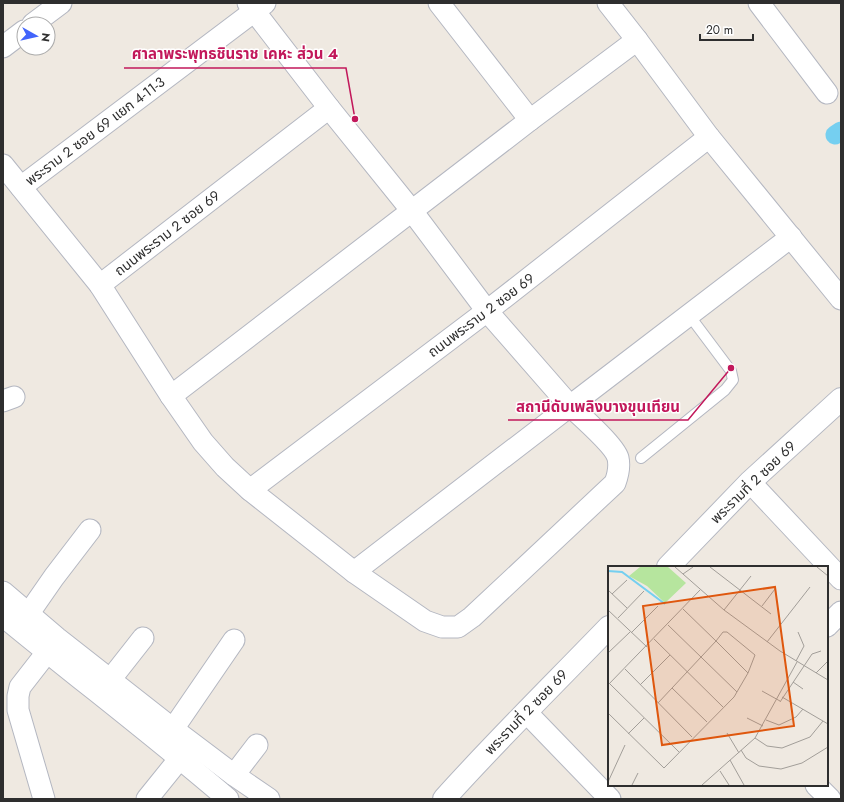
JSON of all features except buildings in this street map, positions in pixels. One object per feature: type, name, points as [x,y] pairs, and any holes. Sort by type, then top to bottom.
[{"type":"street","points":[[44,16],[61,3]]},
{"type":"street","points":[[439,3],[530,120]]},
{"type":"street","points":[[608,3],[709,137],[841,299]]},
{"type":"street","points":[[759,3],[827,93]]},
{"type":"street","points":[[256,6],[329,108],[412,211]]},
{"type":"street","name":"พระราม 2 ซอย 69 แยก 4-11-3","points":[[21,186],[256,6]]},
{"type":"street","points":[[3,46],[16,37]]},
{"type":"street","points":[[171,396],[530,120],[637,40]]},
{"type":"street","name":"ถนนพระราม 2 ซอย 69","points":[[100,285],[329,108]]},
{"type":"street","name":"ถนนพระราม 2 ซอย 69","points":[[250,490],[487,311],[709,137]]},
{"type":"street","name":"ถนนพระราม 2 ซอย 69","points":[[3,165],[100,285],[202,442],[224,466],[250,490],[354,572],[425,621],[442,627],[458,627],[472,618],[615,483],[619,470],[618,457],[608,444],[570,406],[487,311],[412,211]]},
{"type":"street","points":[[354,572],[791,237]]},
{"type":"street","name":"พระรามที่ 2 ซอย 69","points":[[669,566],[750,482],[841,399]]},
{"type":"street","points":[[750,482],[841,579]]},
{"type":"street","points":[[29,613],[90,530]]},
{"type":"street","points":[[3,592],[29,613],[52,645],[186,751],[228,799]]},
{"type":"street","points":[[828,625],[841,612]]},
{"type":"street","points":[[3,616],[110,680],[166,735]]},
{"type":"street","name":"พระรามที่ 2 ซอย 69","points":[[444,799],[608,628]]},
{"type":"street","points":[[110,680],[143,638]]},
{"type":"street","points":[[166,735],[234,640]]},
{"type":"street","points":[[44,799],[18,710],[18,696],[20,688],[52,645]]},
{"type":"street","points":[[526,712],[610,799]]},
{"type":"street","points":[[234,775],[257,745]]},
{"type":"street","points":[[186,751],[234,775],[269,799]]},
{"type":"street","points":[[147,799],[186,751]]},
{"type":"street","points":[[817,786],[830,799]]},
{"type":"lane","points":[[641,458],[725,390],[733,380],[731,371],[689,315]]},
{"type":"waterway","points":[[835,135],[841,131]]},
{"type":"place","name":"ศาลาพระพุทธชินราช เคหะ ส่วน 4","points":[[355,119]]},
{"type":"place","name":"สถานีดับเพลิงบางขุนเทียน","points":[[731,368]]}]
